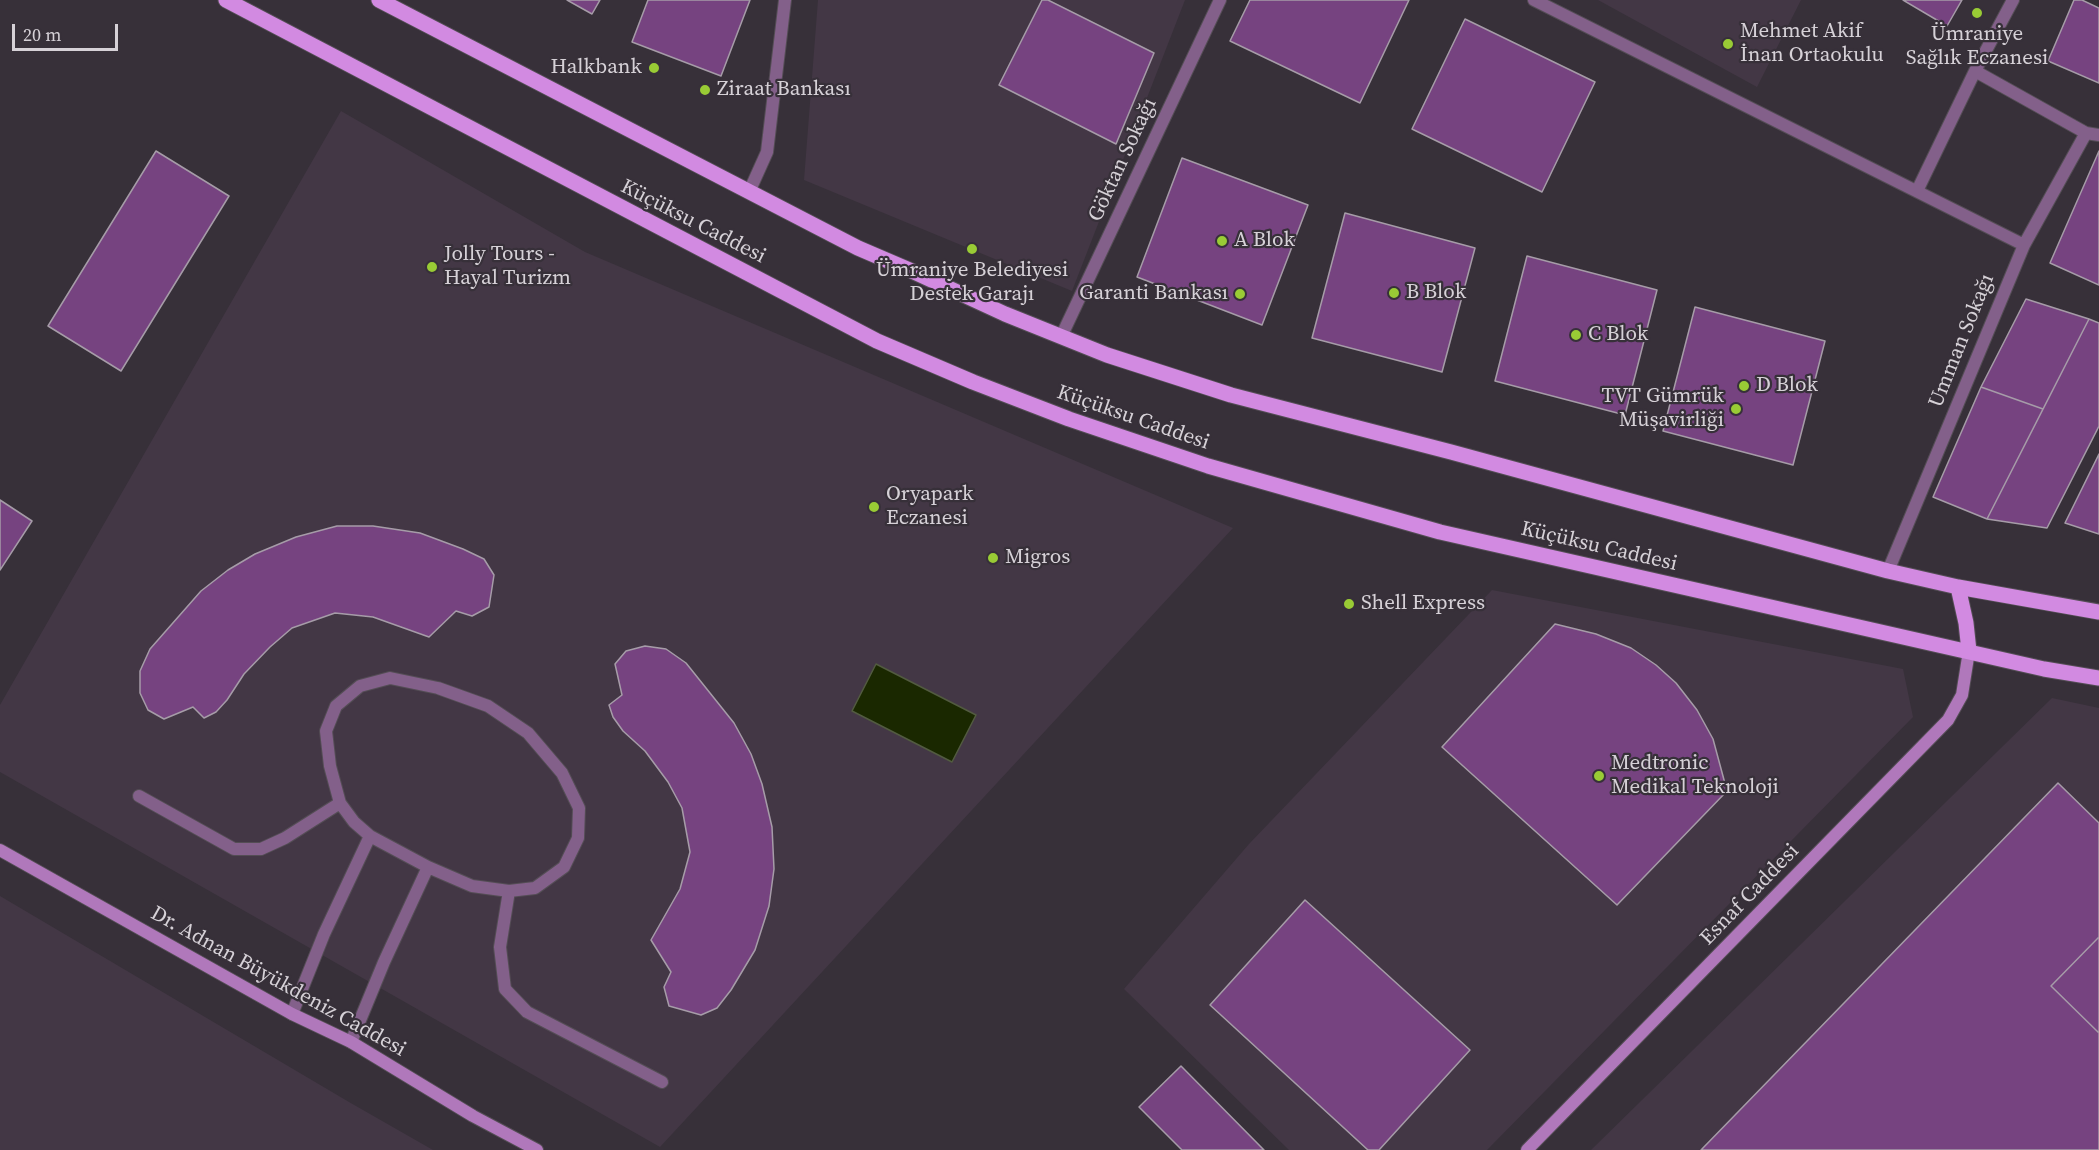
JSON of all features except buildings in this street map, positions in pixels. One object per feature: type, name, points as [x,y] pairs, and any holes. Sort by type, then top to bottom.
[{"type":"main road","name":"Küçüksu Caddesi","points":[[226,0],[877,341],[1048,411],[1208,466],[1440,532],[2044,669],[2099,678]]},
{"type":"main road","points":[[379,0],[858,248],[1005,314],[1107,355],[1231,395],[1451,452],[1888,571],[1958,587],[2099,612]]},
{"type":"main road","points":[[1958,587],[1966,622],[1969,651]]},
{"type":"main road","name":"Esnaf Caddesi","points":[[1527,1150],[1948,720],[1962,695],[1969,651]]},
{"type":"main road","name":"Dr. Adnan Büyükdeniz Caddesi","points":[[0,850],[292,1014],[351,1042],[473,1116],[537,1150]]},
{"type":"street","points":[[749,192],[767,152],[785,0]]},
{"type":"street","name":"Göktan Sokağı","points":[[1061,337],[1220,0]]},
{"type":"street","points":[[1534,0],[2024,245]]},
{"type":"street","points":[[1917,191],[1975,71],[2013,0]]},
{"type":"street","points":[[1975,71],[2093,134]]},
{"type":"street","name":"Umman Sokağı","points":[[1888,571],[2024,245],[2093,134]]},
{"type":"street","points":[[390,678],[438,688],[488,705],[528,733],[561,773],[579,808],[578,838],[564,867],[535,888],[509,891],[472,886],[428,867],[370,836],[354,822],[340,803],[330,766],[326,731],[336,706],[360,686],[390,678]]},
{"type":"street","points":[[139,796],[234,849],[261,849],[285,838],[340,803]]},
{"type":"street","points":[[292,1014],[324,934],[370,836]]},
{"type":"street","points":[[351,1042],[384,962],[428,867]]},
{"type":"street","points":[[509,891],[500,947],[505,989],[527,1012],[662,1082]]},
{"type":"shaded area","name":"Ümraniye Belediyesi Destek Garajı","points":[[818,0],[1185,0],[1072,291],[804,180]]},
{"type":"shaded area","name":"Mehmet Akif İnan Ortaokulu","points":[[1598,0],[1801,0],[1757,87]]},
{"type":"shaded area","points":[[341,111],[585,252],[1233,528],[660,1147],[0,772],[0,705]]},
{"type":"shaded area","points":[[1492,590],[1903,669],[1913,717],[1487,1150],[1289,1150],[1124,989],[1249,844]]},
{"type":"shaded area","points":[[876,664],[976,715],[952,762],[852,711]]},
{"type":"shaded area","points":[[2052,698],[2099,708],[2099,1150],[1591,1150]]},
{"type":"shaded area","points":[[0,896],[349,1102],[433,1150],[0,1150]]},
{"type":"place","name":"Ümraniye Sağlık Eczanesi","points":[[1977,13]]},
{"type":"place","name":"Mehmet Akif İnan Ortaokulu","points":[[1728,44]]},
{"type":"place","name":"Halkbank","points":[[654,68]]},
{"type":"place","name":"Ziraat Bankası","points":[[705,90]]},
{"type":"place","name":"A Blok","points":[[1222,241]]},
{"type":"place","name":"Ümraniye Belediyesi Destek Garajı","points":[[972,249]]},
{"type":"place","name":"Jolly Tours - Hayal Turizm","points":[[432,267]]},
{"type":"place","name":"B Blok","points":[[1394,293]]},
{"type":"place","name":"Garanti Bankası","points":[[1240,294]]},
{"type":"place","name":"C Blok","points":[[1576,335]]},
{"type":"place","name":"D Blok","points":[[1744,386]]},
{"type":"place","name":"TVT Gümrük Müşavirliği","points":[[1736,409]]},
{"type":"place","name":"Oryapark Eczanesi","points":[[874,507]]},
{"type":"place","name":"Migros","points":[[993,558]]},
{"type":"place","name":"Shell Express","points":[[1349,604]]},
{"type":"place","name":"Medtronic Medikal Teknoloji","points":[[1599,776]]}]
